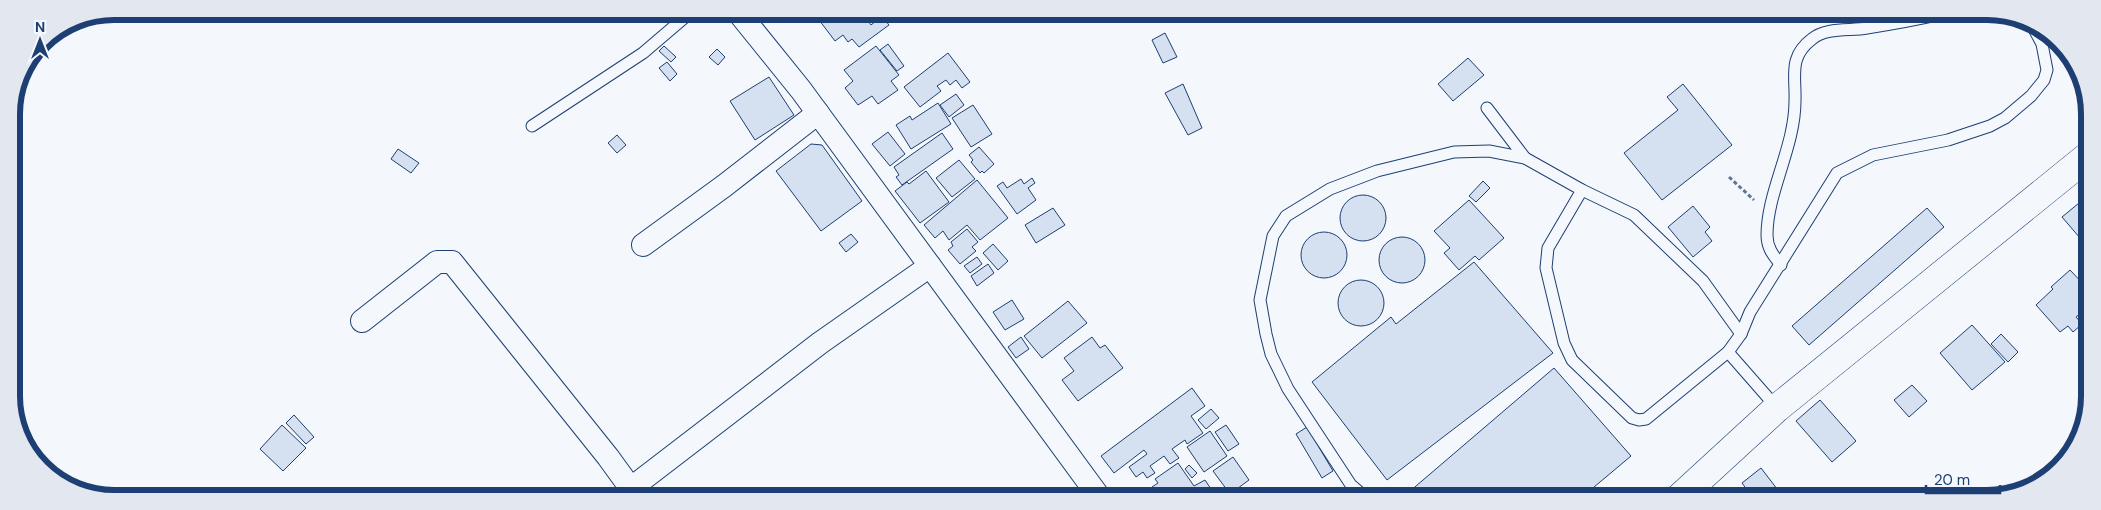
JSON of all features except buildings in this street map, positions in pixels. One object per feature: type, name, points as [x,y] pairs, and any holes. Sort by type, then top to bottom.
[{"type":"street","points":[[744,20],[818,113],[1094,490]]},
{"type":"street","points":[[642,245],[724,186],[818,113]]},
{"type":"street","points":[[1688,490],[1777,408],[2081,162]]},
{"type":"street","points":[[362,320],[438,262],[452,262],[608,457],[632,490]]},
{"type":"street","points":[[638,490],[820,342],[930,266]]},
{"type":"lane","points":[[532,126],[643,53],[682,20]]},
{"type":"lane","points":[[1781,265],[1769,250],[1767,236],[1769,214],[1792,129],[1795,102],[1794,68],[1797,56],[1813,38],[1828,32],[1866,29],[1911,20]]},
{"type":"lane","points":[[1582,190],[1548,248],[1546,268],[1564,343],[1572,360],[1632,418],[1646,419],[1728,352],[1741,334],[1750,312],[1781,265],[1837,172],[1873,155],[1948,140],[1990,126],[2004,118],[2031,96],[2044,80],[2047,70],[2042,44],[2037,35]]},
{"type":"lane","points":[[1487,108],[1525,158]]},
{"type":"lane","points":[[1357,490],[1351,485],[1288,389],[1271,354],[1260,300],[1273,236],[1286,216],[1330,189],[1377,171],[1454,152],[1489,151],[1525,158],[1582,190],[1634,215],[1703,281],[1741,334]]},
{"type":"lane","points":[[1728,352],[1777,408]]},
{"type":"path","points":[[1729,177],[1769,214]]}]
